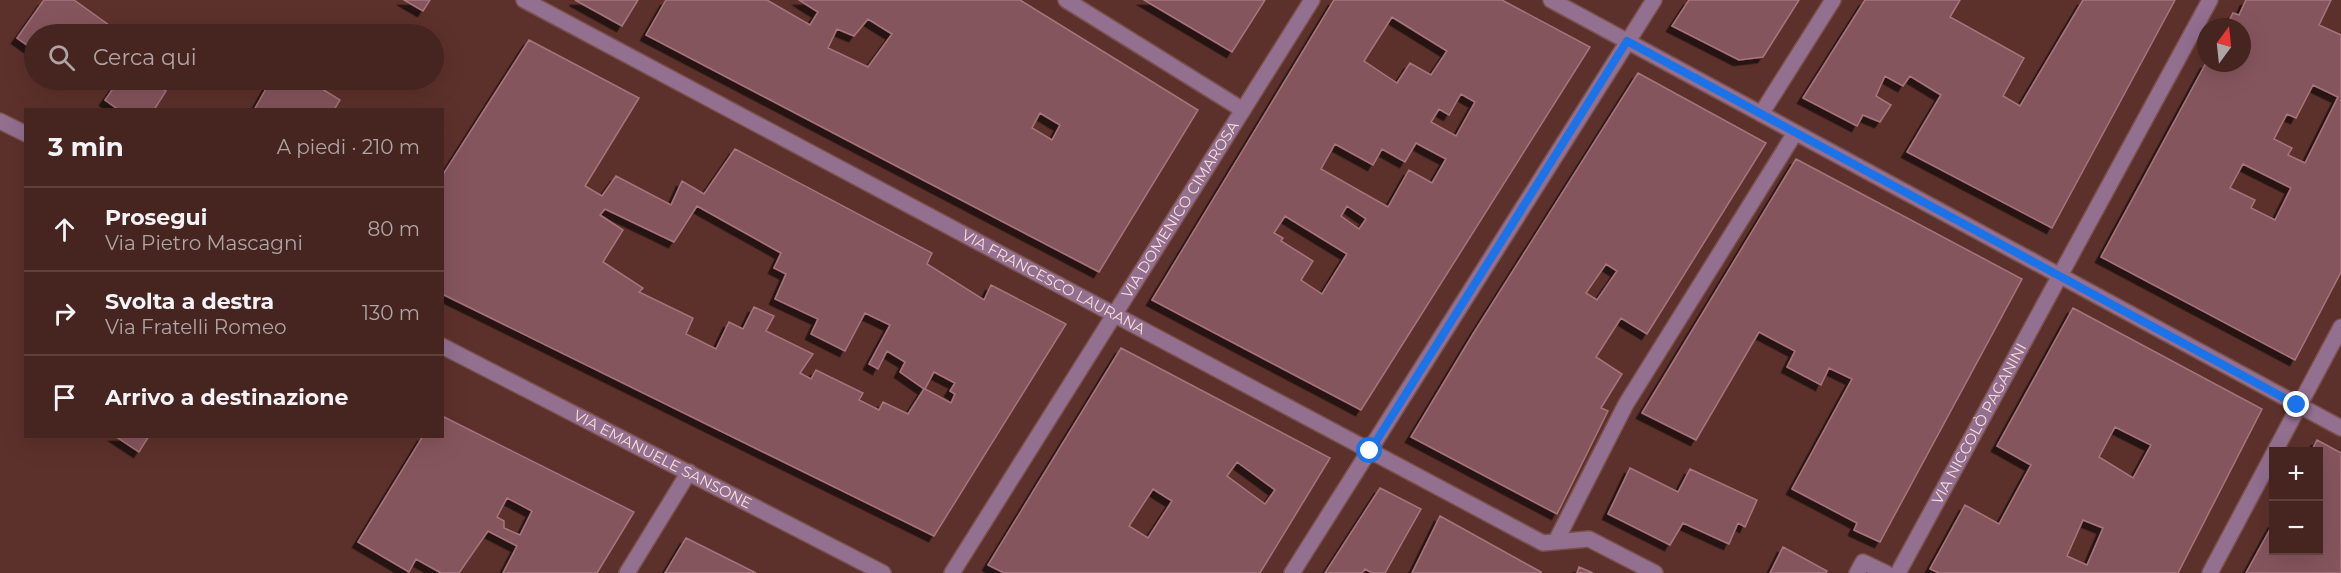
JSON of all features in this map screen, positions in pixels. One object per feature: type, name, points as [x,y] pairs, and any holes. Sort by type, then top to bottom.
[{"type":"street","name":"VIA FRANCESCO LAURANA","points":[[524,0],[1544,543],[1589,538],[1655,573]]},
{"type":"street","points":[[1065,0],[1243,110]]},
{"type":"street","name":"VIA DOMENICO CIMAROSA","points":[[952,573],[1312,0]]},
{"type":"street","points":[[1551,0],[2341,428]]},
{"type":"street","points":[[1292,573],[1654,0]]},
{"type":"street","points":[[1761,114],[1833,0]]},
{"type":"street","name":"VIA NICCOLÒ PAGANINI","points":[[1898,573],[2210,0]]},
{"type":"street","points":[[0,121],[24,133]]},
{"type":"street","points":[[1556,542],[1626,404],[1795,132]]},
{"type":"street","points":[[2210,573],[2297,405],[2341,327]]},
{"type":"street","name":"VIA EMANUELE SANSONE","points":[[444,347],[883,573]]},
{"type":"street","points":[[627,573],[689,472]]},
{"type":"street","points":[[1857,573],[1863,562],[1886,573]]},
{"type":"building","points":[[44,0],[74,0],[107,24],[27,24]]},
{"type":"building","points":[[404,0],[430,0],[423,11]]},
{"type":"building","points":[[575,0],[638,0],[622,26]]},
{"type":"building","points":[[666,0],[767,0],[810,25],[818,12],[799,0],[1020,0],[1198,110],[1099,272],[646,35]],"holes":[[[868,19],[892,34],[868,67],[828,48],[837,29],[854,36]],[[1040,113],[1060,125],[1052,140],[1032,128]]]},
{"type":"building","points":[[1144,0],[1265,0],[1232,52]]},
{"type":"building","points":[[1334,0],[1502,0],[1590,47],[1361,410],[1152,300]],"holes":[[[1392,17],[1447,51],[1431,75],[1410,63],[1397,83],[1364,61]],[[1461,94],[1475,102],[1456,136],[1431,122],[1439,109],[1449,115]],[[1416,143],[1446,159],[1432,183],[1409,170],[1388,207],[1321,169],[1335,144],[1373,165],[1382,149],[1405,162]],[[1347,206],[1366,219],[1359,229],[1341,216]],[[1285,216],[1347,254],[1322,294],[1301,280],[1313,261],[1281,241],[1283,238],[1274,233]]]},
{"type":"building","points":[[1689,0],[1799,0],[1763,57],[1739,60],[1672,26]]},
{"type":"building","points":[[1865,0],[1960,0],[1950,17],[2024,58],[2003,96],[2020,106],[2083,0],[2175,0],[2052,228],[1907,152],[1941,95],[1910,76],[1903,86],[1885,76],[1876,96],[1891,105],[1880,122],[1863,115],[1857,126],[1803,98]]},
{"type":"building","points":[[2246,0],[2331,0],[2319,25],[2341,35],[2341,272],[2295,360],[2101,257],[2201,72],[2251,72],[2251,18],[2230,18],[2233,13],[2239,15]],"holes":[[[2313,85],[2338,97],[2305,163],[2288,155],[2292,148],[2274,139],[2287,114],[2296,118]],[[2243,164],[2291,188],[2275,220],[2251,208],[2255,200],[2230,188]]]},
{"type":"building","points":[[24,28],[24,43],[17,38]]},
{"type":"building","points":[[529,40],[639,98],[585,186],[602,196],[616,176],[671,205],[682,181],[704,194],[735,149],[932,253],[927,264],[984,300],[991,285],[1066,324],[934,536],[444,295],[444,173]],"holes":[[[697,206],[781,253],[774,268],[786,274],[775,299],[818,319],[811,334],[845,351],[865,313],[890,325],[869,364],[878,369],[887,351],[905,362],[900,372],[924,389],[908,414],[883,402],[879,410],[859,400],[863,393],[816,370],[811,379],[800,373],[813,354],[766,331],[774,316],[754,307],[743,329],[729,322],[716,349],[686,334],[693,318],[639,292],[643,288],[603,262],[623,230],[600,215],[605,209],[674,242]],[[934,372],[955,383],[950,391],[955,394],[951,403],[925,389]]]},
{"type":"building","points":[[1638,73],[1766,143],[1647,334],[1621,318],[1596,357],[1622,374],[1601,408],[1608,411],[1557,514],[1411,437],[1473,334]],"holes":[[[1606,264],[1617,271],[1597,300],[1586,293]]]},
{"type":"building","points":[[112,90],[166,91],[155,108],[116,108],[105,100]]},
{"type":"building","points":[[265,90],[324,90],[340,100],[335,108],[255,108]]},
{"type":"building","points":[[1796,159],[2022,279],[1880,542],[1854,530],[1857,523],[1792,489],[1852,379],[1829,368],[1821,385],[1787,367],[1795,351],[1759,332],[1696,440],[1642,413]]},
{"type":"building","points":[[2073,308],[2262,409],[2178,573],[1939,573],[1930,569],[1965,505],[1999,524],[2031,465],[1997,446]],"holes":[[[2115,427],[2151,445],[2133,478],[2099,457]],[[2083,520],[2103,528],[2087,565],[2067,556]]]},
{"type":"building","points":[[1121,348],[1330,458],[1260,573],[1004,573],[988,565]],"holes":[[[1237,462],[1275,490],[1265,504],[1227,476]],[[1153,489],[1172,501],[1148,538],[1129,526]]]},
{"type":"building","points":[[444,417],[634,512],[597,573],[503,573],[517,546],[488,531],[459,573],[441,573],[416,559],[409,572],[358,542],[422,438],[444,438]],"holes":[[[507,498],[532,511],[520,535],[504,528],[504,521],[497,517]]]},
{"type":"building","points":[[118,438],[148,438],[139,452]]},
{"type":"building","points":[[2317,440],[2341,453],[2341,573],[2246,573],[2269,531],[2269,555],[2323,555],[2323,447],[2314,447]]},
{"type":"building","points":[[1630,468],[1678,492],[1690,469],[1757,500],[1745,527],[1738,523],[1729,544],[1683,523],[1670,545],[1608,514]]},
{"type":"building","points":[[1380,488],[1421,509],[1385,573],[1372,573],[1365,569],[1362,573],[1325,573]]},
{"type":"building","points":[[1440,516],[1541,572],[1541,573],[1412,573]]},
{"type":"building","points":[[686,538],[756,573],[665,573]]},
{"type":"building","points":[[1783,547],[1827,571],[1826,573],[1770,573]]},
{"type":"building","points":[[1579,567],[1593,573],[1577,573]]},
{"type":"route","points":[[1370,451],[1627,41],[2297,405]]}]
